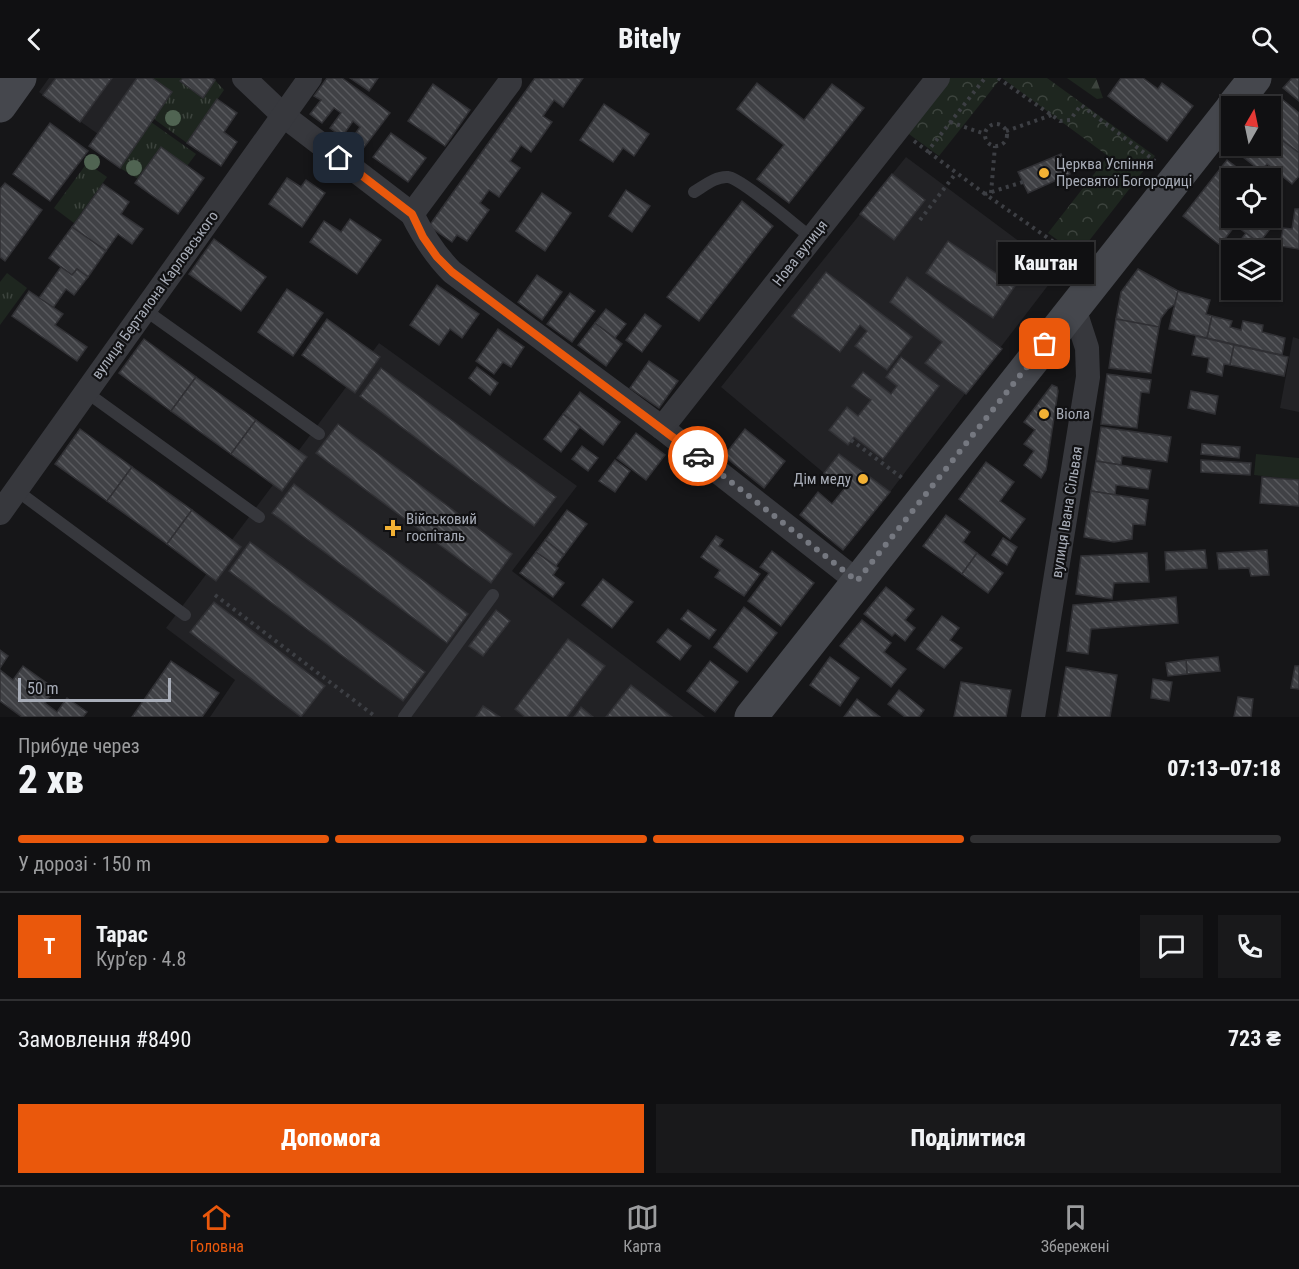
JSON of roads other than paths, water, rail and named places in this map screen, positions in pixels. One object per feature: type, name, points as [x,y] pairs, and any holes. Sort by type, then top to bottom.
[{"type":"street","points":[[0,106],[20,78]]},
{"type":"street","points":[[244,78],[284,116],[412,214],[423,237],[437,257],[452,272],[662,428],[857,581]]},
{"type":"street","name":"вулиця Берталона Карловського","points":[[0,513],[310,78]]},
{"type":"street","name":"Нова вулиця","points":[[662,428],[938,78]]},
{"type":"street","points":[[1241,96],[1255,78]]},
{"type":"street","points":[[412,214],[510,82]]},
{"type":"street","points":[[751,717],[1221,121]]},
{"type":"street","name":"вулиця Івана Сільвая","points":[[1033,717],[1088,377],[1087,348],[1074,308]]},
{"type":"lane","points":[[694,192],[717,178],[730,177],[744,185],[812,238]]},
{"type":"lane","points":[[145,310],[319,434]]},
{"type":"lane","points":[[86,392],[259,517]]},
{"type":"lane","points":[[16,490],[185,615]]},
{"type":"lane","points":[[404,717],[493,595]]},
{"type":"place","name":"Церква Успіння Пресвятої Богородиці","points":[[1044,173]]},
{"type":"place","name":"Каштан","points":[[1045,344]]},
{"type":"place","name":"Віола","points":[[1044,414]]},
{"type":"place","name":"Дім меду","points":[[863,479]]},
{"type":"place","name":"Військовий госпіталь","points":[[393,528]]}]
